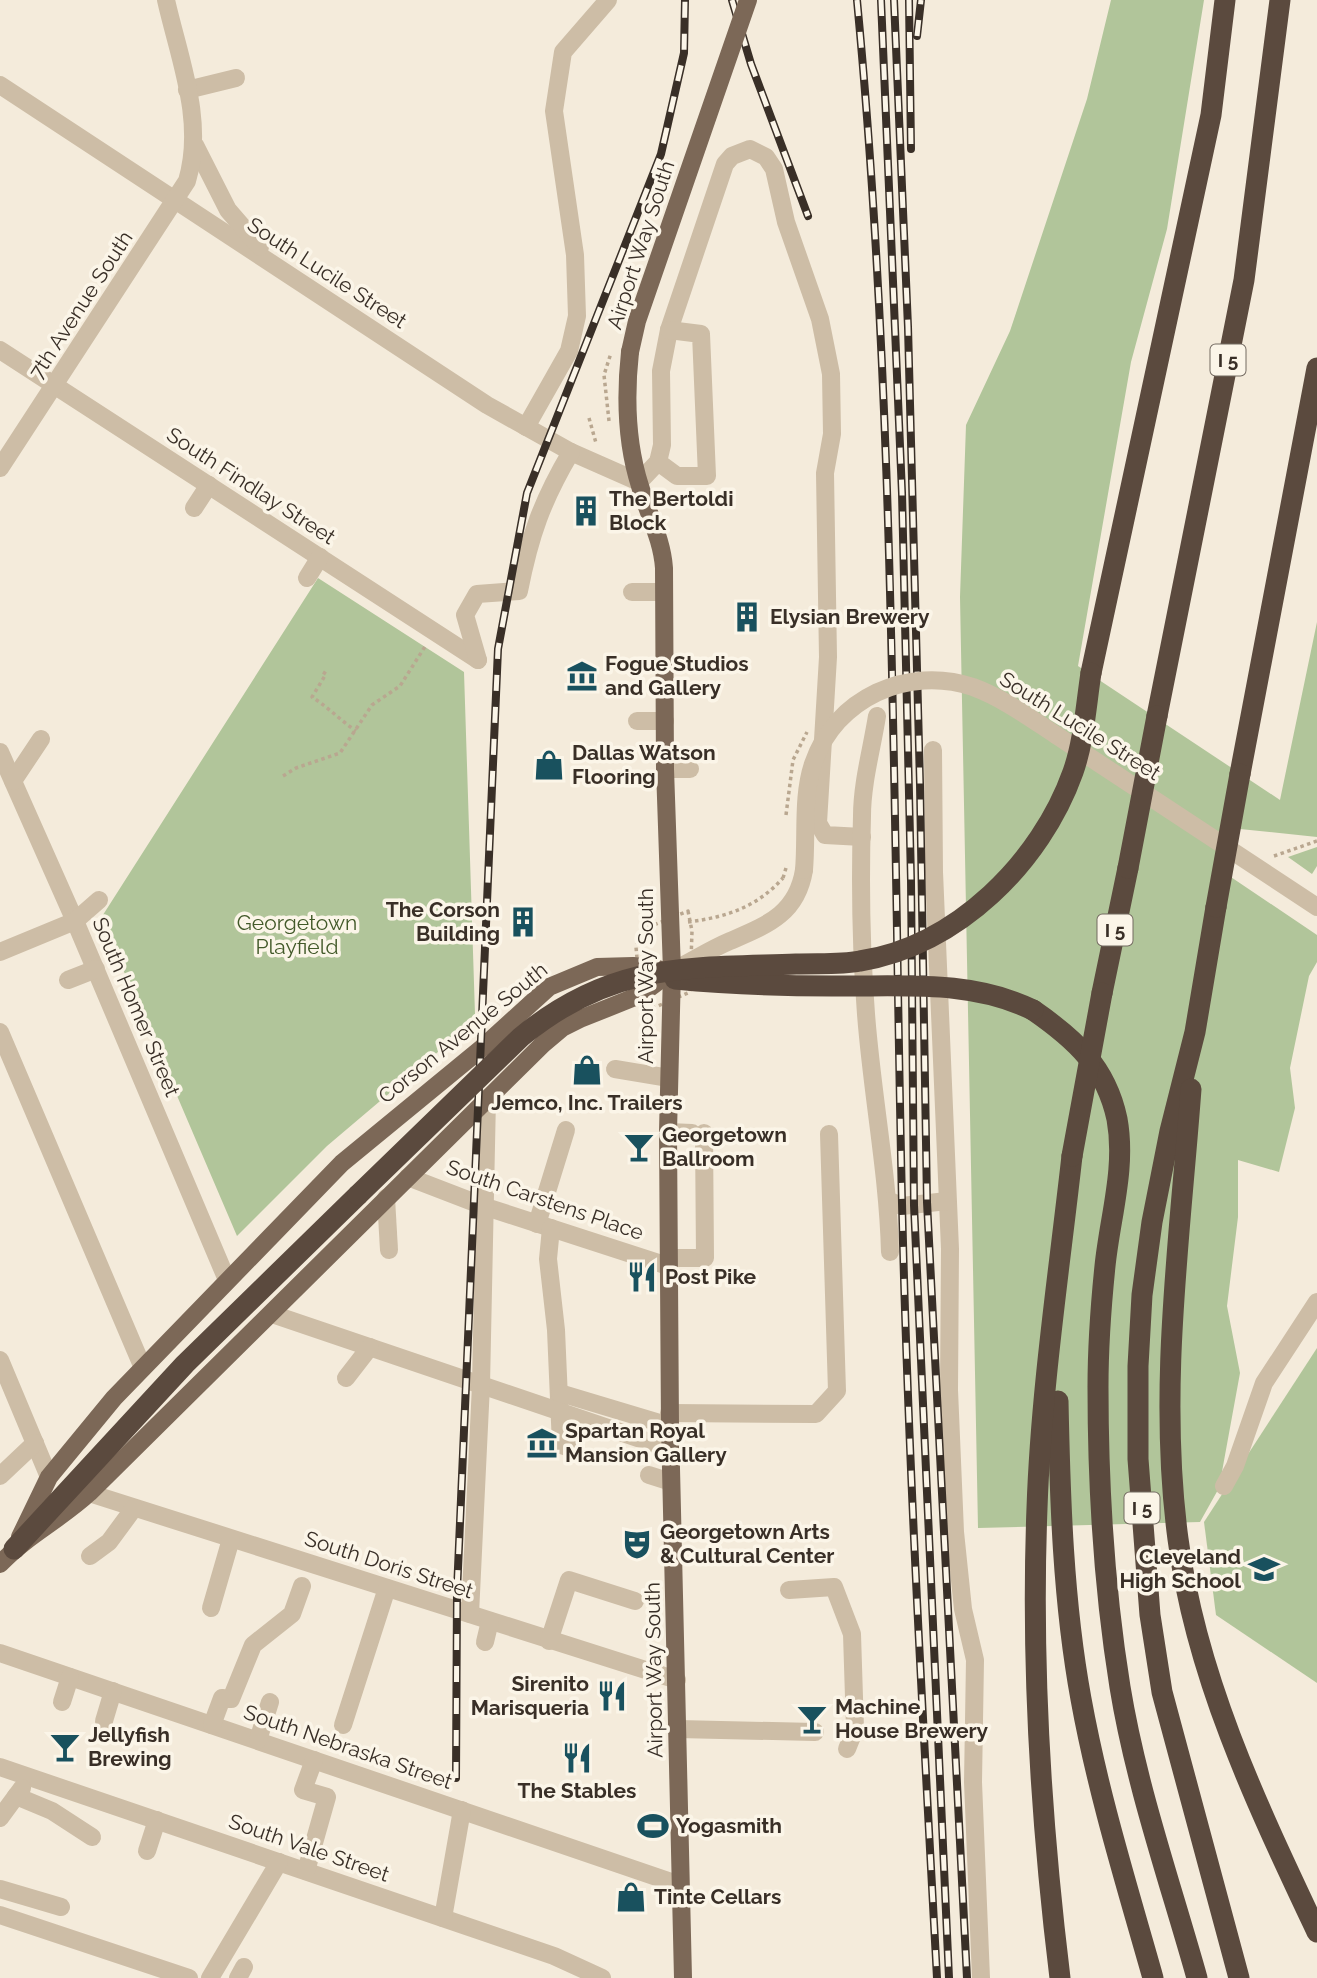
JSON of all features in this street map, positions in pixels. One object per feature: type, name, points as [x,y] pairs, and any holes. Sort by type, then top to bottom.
[{"type":"highway","points":[[7,1556],[185,1364],[521,1037],[566,1007],[636,976],[666,969],[859,962],[909,948],[960,920],[1009,877],[1038,839],[1073,772],[1091,673],[1210,115],[1225,0]]},
{"type":"highway","name":"I 5","points":[[1153,1978],[1095,1765],[1080,1697],[1068,1602],[1059,1476],[1056,1300],[1072,1156],[1102,993],[1244,280],[1280,0]]},
{"type":"highway","name":"I 5","points":[[1239,1978],[1162,1692],[1150,1615],[1138,1460],[1138,1366],[1142,1295],[1170,1131],[1195,1032],[1240,774],[1317,368]]},
{"type":"highway","points":[[636,976],[752,986],[953,987],[1000,995],[1033,1010],[1076,1042],[1096,1064],[1105,1080],[1117,1121],[1121,1155],[1105,1266],[1098,1385],[1103,1555],[1120,1688],[1139,1771],[1197,1978]]},
{"type":"highway","points":[[1195,1032],[1170,1371],[1178,1538],[1189,1599],[1226,1725],[1273,1839],[1317,1932]]},
{"type":"highway","points":[[1056,1300],[1037,1506],[1039,1722],[1046,1864],[1060,1978]]},
{"type":"main road","name":"Airport Way South","points":[[683,1978],[669,1420],[668,1132],[672,971],[665,769],[664,592],[660,536],[651,521],[639,482],[627,411],[630,352],[649,285],[748,0]]},
{"type":"main road","name":"Corson Avenue South","points":[[7,1556],[49,1477],[144,1368],[342,1163],[549,988],[564,979],[601,967],[633,966],[672,971]]},
{"type":"main road","points":[[7,1556],[69,1512],[89,1493],[487,1098],[562,1028],[601,1009],[640,995],[672,971]]},
{"type":"main road","points":[[414,1104],[448,1138]]},
{"type":"street","points":[[166,0],[193,119],[195,145],[228,210],[240,227],[291,276]]},
{"type":"street","points":[[526,427],[569,351],[577,316],[575,255],[554,111],[563,52],[599,4]]},
{"type":"street","points":[[187,90],[236,78]]},
{"type":"street","name":"South Lucile Street","points":[[0,85],[526,427],[571,452],[639,482]]},
{"type":"street","name":"7th Avenue South","points":[[0,468],[176,201],[187,181],[195,145]]},
{"type":"street","points":[[639,482],[658,462],[662,445],[661,371],[669,330],[725,164],[732,156],[750,149],[766,158],[774,169],[786,222],[820,319],[831,374],[832,434],[825,473],[828,657],[818,823],[825,835],[862,836]]},
{"type":"street","points":[[658,462],[677,476],[707,476],[701,334],[669,330]]},
{"type":"street","name":"South Findlay Street","points":[[0,350],[478,660],[465,615],[477,594],[519,591],[528,543],[545,497],[571,452]]},
{"type":"street","points":[[194,508],[209,485]]},
{"type":"street","points":[[307,578],[320,557]]},
{"type":"street","points":[[632,592],[664,592]]},
{"type":"street","name":"South Lucile Street","points":[[672,971],[774,922],[788,911],[804,870],[808,785],[821,746],[846,713],[878,690],[902,682],[943,680],[973,687],[1003,702],[1317,907]]},
{"type":"street","points":[[877,716],[862,814],[866,1013],[881,1156],[889,1201],[890,1252]]},
{"type":"street","points":[[637,721],[665,721]]},
{"type":"street","points":[[13,781],[41,739]]},
{"type":"street","points":[[933,750],[934,872],[950,1249],[949,1390],[955,1532],[963,1609],[975,1660],[977,1687],[973,1782],[981,1978]]},
{"type":"street","name":"South Homer Street","points":[[0,752],[96,968],[227,1280]]},
{"type":"street","points":[[665,769],[690,769]]},
{"type":"street","points":[[0,952],[75,921],[99,900]]},
{"type":"street","points":[[68,980],[96,968]]},
{"type":"street","points":[[0,1032],[144,1368]]},
{"type":"street","points":[[615,1069],[669,1078]]},
{"type":"street","points":[[470,1615],[481,1385],[487,1098]]},
{"type":"street","points":[[566,1130],[544,1226],[556,1330],[561,1445],[570,1448]]},
{"type":"street","name":"South Carstens Place","points":[[408,1177],[544,1226],[668,1262],[705,1258],[698,1133],[668,1132]]},
{"type":"street","points":[[272,1314],[481,1385],[560,1402],[669,1420],[816,1414],[837,1391],[829,1134]]},
{"type":"street","points":[[386,1198],[389,1250]]},
{"type":"street","points":[[889,1201],[902,1206],[947,1201]]},
{"type":"street","points":[[1224,1486],[1235,1466],[1264,1383],[1317,1302]]},
{"type":"street","points":[[346,1378],[370,1347]]},
{"type":"street","points":[[0,1360],[49,1477]]},
{"type":"street","points":[[560,1402],[670,1449]]},
{"type":"street","points":[[0,1476],[35,1443]]},
{"type":"street","points":[[649,1475],[671,1482]]},
{"type":"street","name":"South Doris Street","points":[[89,1493],[232,1539],[423,1592],[470,1615],[677,1680]]},
{"type":"street","points":[[90,1556],[109,1542],[134,1508]]},
{"type":"street","points":[[211,1608],[232,1539]]},
{"type":"street","points":[[549,1641],[569,1580],[635,1601]]},
{"type":"street","points":[[343,1725],[380,1581]]},
{"type":"street","points":[[212,1725],[222,1698],[231,1699],[253,1644],[292,1614],[302,1586]]},
{"type":"street","points":[[789,1590],[834,1587],[852,1634],[855,1729],[847,1749]]},
{"type":"street","points":[[485,1642],[490,1621]]},
{"type":"street","name":"South Nebraska Street","points":[[0,1653],[463,1810],[482,1808],[529,1824],[681,1885]]},
{"type":"street","points":[[62,1702],[70,1677]]},
{"type":"street","points":[[104,1721],[113,1691]]},
{"type":"street","points":[[258,1740],[270,1702]]},
{"type":"street","points":[[678,1729],[815,1732]]},
{"type":"street","points":[[306,1871],[327,1797],[303,1790],[314,1759]]},
{"type":"street","name":"South Vale Street","points":[[0,1767],[554,1956],[602,1978]]},
{"type":"street","points":[[0,1818],[30,1777]]},
{"type":"street","points":[[16,1796],[52,1811],[92,1837]]},
{"type":"street","points":[[443,1918],[463,1810]]},
{"type":"street","points":[[147,1851],[157,1820]]},
{"type":"street","points":[[210,1978],[279,1862]]},
{"type":"street","points":[[0,1889],[61,1907]]},
{"type":"street","points":[[0,1915],[189,1978]]},
{"type":"path","points":[[589,418],[596,443]]},
{"type":"path","points":[[283,776],[296,768],[340,753],[372,705],[400,687],[434,631]]},
{"type":"path","points":[[323,672],[326,674],[312,697],[326,706],[331,715],[356,731]]},
{"type":"path","points":[[786,827],[789,778],[793,760],[809,728]]},
{"type":"path","points":[[1275,857],[1302,844],[1317,841]]},
{"type":"path","points":[[692,931],[688,922],[719,919],[753,905],[783,878],[786,859]]},
{"type":"path","points":[[636,947],[644,929]]},
{"type":"green space","points":[[1111,0],[1204,0],[1167,229],[1131,362],[1078,666],[1280,800],[1317,622],[1317,837],[1240,829],[1216,867],[1317,935],[1317,962],[1309,976],[1290,1068],[1295,1108],[1279,1172],[1238,1160],[1238,1217],[1227,1306],[1240,1373],[1219,1488],[1200,1522],[978,1528],[960,597],[966,425],[1010,331],[1087,99]]},
{"type":"green space","name":"Georgetown Playfield","points":[[318,578],[464,672],[475,1014],[458,1035],[327,1146],[237,1236],[101,918]]},
{"type":"green space","points":[[1317,847],[1317,866],[1312,874],[1288,857]]},
{"type":"green space","name":"Cleveland High School","points":[[1317,1348],[1317,1683],[1216,1615],[1204,1522]]},
{"type":"railway","points":[[456,1778],[457,1591],[498,649],[527,493],[661,154],[684,53],[685,0]]},
{"type":"railway","points":[[732,0],[751,64],[808,216]]},
{"type":"railway","points":[[857,0],[879,300],[886,450],[908,1397],[937,1978]]},
{"type":"railway","points":[[881,0],[902,493],[911,880],[914,1205],[949,1978]]},
{"type":"railway","points":[[894,0],[908,327],[927,1202],[967,1978]]},
{"type":"railway","points":[[909,0],[911,149]]},
{"type":"railway","points":[[917,36],[921,0]]},
{"type":"place","name":"The Bertoldi Block","points":[[586,511]]},
{"type":"place","name":"Elysian Brewery","points":[[747,617]]},
{"type":"place","name":"Fogue Studios and Gallery","points":[[582,676]]},
{"type":"place","name":"Dallas Watson Flooring","points":[[549,765]]},
{"type":"place","name":"The Corson Building","points":[[523,922]]},
{"type":"place","name":"Jemco, Inc. Trailers","points":[[587,1070]]},
{"type":"place","name":"Georgetown Ballroom","points":[[639,1147]]},
{"type":"place","name":"Post Pike","points":[[642,1277]]},
{"type":"place","name":"Spartan Royal Mansion Gallery","points":[[542,1443]]},
{"type":"place","name":"Georgetown Arts & Cultural Center","points":[[637,1544]]},
{"type":"place","name":"Cleveland High School","points":[[1264,1569]]},
{"type":"place","name":"Sirenito Marisqueria","points":[[612,1696]]},
{"type":"place","name":"Machine House Brewery","points":[[812,1719]]},
{"type":"place","name":"Jellyfish Brewing","points":[[65,1747]]},
{"type":"place","name":"The Stables","points":[[577,1758]]},
{"type":"place","name":"Yogasmith","points":[[653,1826]]},
{"type":"place","name":"Tinte Cellars","points":[[631,1897]]}]
